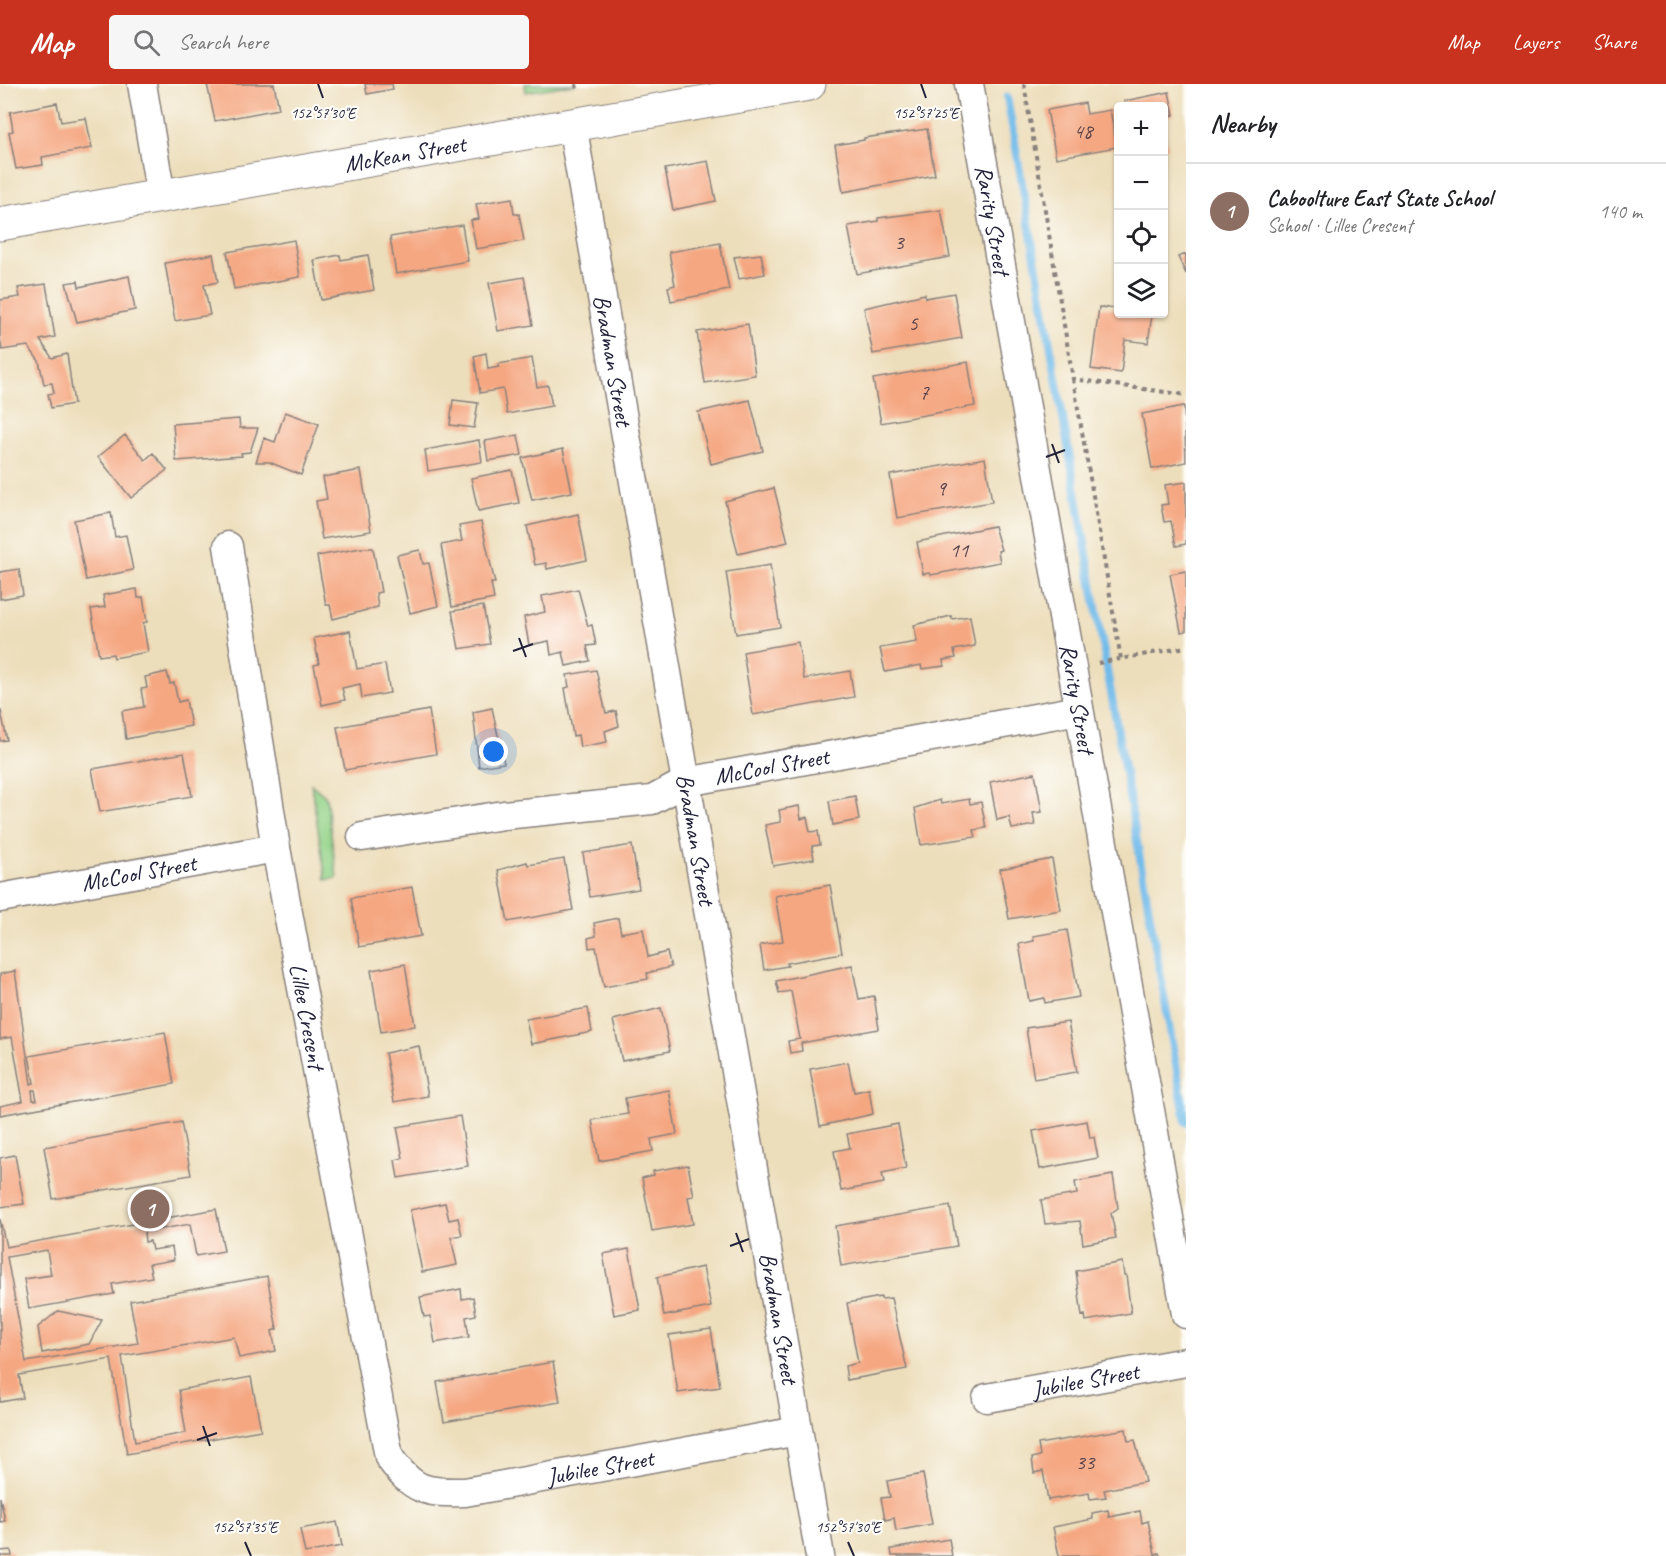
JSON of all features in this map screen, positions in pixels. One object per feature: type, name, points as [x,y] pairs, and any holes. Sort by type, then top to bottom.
[{"type":"main road","name":"McKean Street","points":[[0,224],[808,84]]},
{"type":"street","points":[[142,84],[161,196]]},
{"type":"street","name":"Rarity Street","points":[[969,84],[1186,1314]]},
{"type":"street","name":"Bradman Street","points":[[572,124],[820,1556]]},
{"type":"street","name":"Lillee Cresent","points":[[228,546],[276,848],[389,1457],[405,1479]]},
{"type":"street","name":"McCool Street","points":[[362,837],[504,815],[652,800],[686,782],[1079,710]]},
{"type":"street","name":"McCool Street","points":[[0,898],[276,848]]},
{"type":"street","name":"Jubilee Street","points":[[987,1398],[1186,1362]]},
{"type":"street","name":"Jubilee Street","points":[[405,1479],[432,1493],[465,1492],[798,1431]]},
{"type":"path","points":[[576,84],[577,91]]},
{"type":"path","points":[[1024,84],[1121,659]]},
{"type":"path","points":[[1073,379],[1186,395]]},
{"type":"path","points":[[1088,665],[1186,647]]},
{"type":"green space","points":[[525,84],[576,84],[526,92]]},
{"type":"green space","points":[[311,784],[326,797],[337,878],[326,880]]},
{"type":"building","points":[[207,84],[274,84],[279,109],[215,121]]},
{"type":"building","points":[[365,84],[392,84],[393,89],[367,94]]},
{"type":"building","points":[[1169,92],[1174,115],[1168,116],[1168,102],[1124,101]]},
{"type":"building","points":[[57,103],[61,122],[86,118],[92,148],[42,157],[43,165],[16,169],[9,132],[13,131],[10,112]]},
{"type":"building","points":[[1085,103],[1087,114],[1110,110],[1114,148],[1056,158],[1047,110]]},
{"type":"building","points":[[927,129],[935,175],[843,192],[835,145],[864,140],[864,138]]},
{"type":"building","points":[[708,161],[716,201],[673,210],[665,169]]},
{"type":"building","points":[[512,198],[514,214],[519,214],[524,241],[476,249],[471,220],[479,219],[476,204]]},
{"type":"building","points":[[941,210],[950,257],[857,274],[848,226],[878,221],[878,218]]},
{"type":"building","points":[[462,225],[468,261],[396,274],[390,237]]},
{"type":"building","points":[[294,240],[300,277],[234,289],[227,252]]},
{"type":"building","points":[[720,243],[729,290],[671,301],[668,287],[675,285],[669,252]]},
{"type":"building","points":[[213,254],[218,282],[204,285],[210,315],[175,321],[165,263]]},
{"type":"building","points":[[761,254],[765,274],[739,279],[734,257]]},
{"type":"building","points":[[1186,254],[1186,274],[1178,257]]},
{"type":"building","points":[[340,255],[341,260],[368,255],[374,290],[321,300],[314,260]]},
{"type":"building","points":[[129,276],[135,310],[77,322],[66,283],[78,281],[79,287]]},
{"type":"building","points":[[524,277],[533,325],[498,331],[489,283]]},
{"type":"building","points":[[46,284],[55,337],[40,340],[52,358],[67,354],[74,404],[51,408],[48,394],[54,393],[52,383],[44,384],[39,361],[28,346],[2,350],[0,339],[0,300],[20,297],[18,288]]},
{"type":"building","points":[[954,293],[962,338],[873,354],[864,308],[925,294],[925,298]]},
{"type":"building","points":[[1099,307],[1114,309],[1114,318],[1151,318],[1148,343],[1125,340],[1121,373],[1091,369]]},
{"type":"building","points":[[748,324],[755,375],[705,383],[697,332]]},
{"type":"building","points":[[486,353],[488,369],[499,367],[498,364],[532,358],[537,387],[548,385],[552,406],[507,414],[503,389],[480,393],[474,356]]},
{"type":"building","points":[[968,362],[975,406],[881,423],[873,379]]},
{"type":"building","points":[[453,400],[478,403],[474,428],[450,425]]},
{"type":"building","points":[[750,400],[763,451],[711,464],[698,412]]},
{"type":"building","points":[[1184,406],[1186,462],[1152,469],[1142,414]]},
{"type":"building","points":[[285,412],[319,424],[301,475],[269,462],[256,462],[264,438],[275,442]]},
{"type":"building","points":[[239,419],[240,428],[258,428],[250,452],[241,453],[242,456],[176,461],[173,424]]},
{"type":"building","points":[[125,435],[145,460],[153,453],[167,470],[131,498],[98,457]]},
{"type":"building","points":[[518,435],[522,455],[488,461],[485,441]]},
{"type":"building","points":[[479,440],[482,462],[428,471],[425,450]]},
{"type":"building","points":[[563,449],[572,492],[532,500],[522,458]]},
{"type":"building","points":[[985,458],[992,502],[897,518],[890,475]]},
{"type":"building","points":[[361,470],[371,531],[322,539],[316,501],[327,499],[323,477]]},
{"type":"building","points":[[512,470],[519,503],[478,511],[471,478]]},
{"type":"building","points":[[1186,482],[1186,544],[1176,546],[1171,521],[1164,522],[1161,505],[1168,504],[1165,485]]},
{"type":"building","points":[[774,488],[788,542],[738,554],[725,501]]},
{"type":"building","points":[[111,513],[115,537],[126,535],[133,570],[86,580],[74,520]]},
{"type":"building","points":[[578,514],[587,560],[547,569],[546,563],[535,565],[527,526]]},
{"type":"building","points":[[481,522],[495,583],[491,583],[494,599],[452,607],[441,545],[462,541],[459,526]]},
{"type":"building","points":[[994,526],[1001,550],[998,551],[1000,562],[931,575],[930,573],[923,574],[917,542]]},
{"type":"building","points":[[373,548],[381,592],[376,593],[378,607],[333,619],[330,605],[326,605],[317,556]]},
{"type":"building","points":[[420,550],[423,564],[429,563],[438,606],[410,613],[397,555]]},
{"type":"building","points":[[770,565],[780,627],[736,634],[726,572]]},
{"type":"building","points":[[19,569],[23,595],[0,599],[0,572]]},
{"type":"building","points":[[1186,571],[1186,631],[1181,632],[1170,574]]},
{"type":"building","points":[[137,589],[138,598],[143,597],[147,622],[143,623],[148,652],[114,658],[113,654],[99,656],[91,609],[105,607],[103,595]]},
{"type":"building","points":[[578,589],[588,626],[592,625],[596,645],[587,646],[590,661],[566,666],[563,652],[551,655],[549,641],[529,645],[524,617],[545,612],[542,596]]},
{"type":"building","points":[[483,606],[490,644],[459,649],[452,611]]},
{"type":"building","points":[[951,616],[952,619],[970,616],[975,646],[954,650],[956,658],[943,660],[944,666],[922,669],[921,665],[885,672],[880,648],[917,642],[914,625]]},
{"type":"building","points":[[350,631],[357,669],[385,664],[390,693],[362,698],[360,684],[342,688],[345,700],[322,705],[314,665],[319,664],[314,638]]},
{"type":"building","points":[[798,642],[804,679],[850,671],[854,697],[753,715],[743,652]]},
{"type":"building","points":[[596,670],[606,713],[616,711],[619,726],[605,731],[607,742],[580,747],[578,735],[573,736],[565,688],[569,687],[567,675]]},
{"type":"building","points":[[167,672],[170,684],[174,683],[178,702],[186,700],[191,726],[126,739],[122,711],[144,707],[141,689],[147,688],[145,677]]},
{"type":"building","points":[[492,708],[504,763],[479,767],[473,712]]},
{"type":"building","points":[[429,710],[436,754],[345,770],[337,727]]},
{"type":"building","points":[[0,712],[7,740],[0,741]]},
{"type":"building","points":[[184,753],[192,796],[100,812],[92,769]]},
{"type":"building","points":[[1035,773],[1042,812],[1033,813],[1035,825],[1012,829],[1009,817],[997,820],[990,782]]},
{"type":"building","points":[[855,796],[859,820],[833,825],[829,801]]},
{"type":"building","points":[[969,799],[970,804],[981,802],[986,828],[974,830],[976,837],[921,845],[915,808],[940,800],[941,804]]},
{"type":"building","points":[[799,806],[801,819],[807,817],[810,832],[818,831],[820,845],[812,846],[814,859],[773,866],[765,825],[781,822],[779,810]]},
{"type":"building","points":[[632,845],[639,889],[590,897],[583,853]]},
{"type":"building","points":[[564,859],[573,910],[508,922],[498,870],[527,862],[528,865]]},
{"type":"building","points":[[1052,859],[1061,910],[1009,919],[1000,869]]},
{"type":"building","points":[[830,885],[842,953],[787,963],[788,966],[764,970],[760,945],[783,941],[775,896]]},
{"type":"building","points":[[412,887],[421,936],[359,947],[351,898]]},
{"type":"building","points":[[618,918],[621,933],[643,929],[648,957],[667,952],[671,967],[647,973],[648,979],[604,987],[596,947],[589,948],[588,938],[596,936],[594,923]]},
{"type":"building","points":[[1067,930],[1079,997],[1045,1003],[1044,998],[1029,1001],[1019,944],[1034,941],[1033,936]]},
{"type":"building","points":[[405,964],[415,1026],[381,1032],[371,970]]},
{"type":"building","points":[[852,965],[859,999],[874,996],[879,1029],[801,1043],[802,1051],[790,1053],[788,1041],[800,1039],[791,991],[779,993],[776,981]]},
{"type":"building","points":[[15,971],[31,1084],[34,1083],[29,1056],[165,1032],[174,1084],[0,1115],[0,1106],[23,1101],[12,1037],[0,1039],[0,974]],"holes":[[[32,1090],[35,1090],[37,1100],[33,1100]]]},
{"type":"building","points":[[588,1008],[592,1032],[531,1044],[526,1019]]},
{"type":"building","points":[[661,1008],[670,1051],[622,1061],[613,1020]]},
{"type":"building","points":[[1068,1022],[1077,1072],[1034,1079],[1026,1028]]},
{"type":"building","points":[[419,1046],[428,1096],[394,1102],[385,1053]]},
{"type":"building","points":[[848,1062],[854,1092],[869,1089],[873,1114],[820,1126],[810,1069]]},
{"type":"building","points":[[669,1090],[677,1134],[651,1139],[653,1151],[599,1161],[592,1120],[628,1114],[625,1098]]},
{"type":"building","points":[[460,1116],[468,1166],[398,1178],[395,1160],[403,1158],[397,1127]]},
{"type":"building","points":[[1087,1121],[1090,1138],[1094,1137],[1098,1158],[1040,1169],[1033,1131]]},
{"type":"building","points":[[181,1122],[191,1175],[53,1199],[44,1147]]},
{"type":"building","points":[[898,1124],[906,1168],[882,1173],[884,1183],[841,1191],[834,1151],[850,1148],[847,1134]]},
{"type":"building","points":[[15,1155],[24,1204],[0,1207],[0,1158]]},
{"type":"building","points":[[688,1165],[694,1196],[688,1197],[693,1224],[652,1231],[642,1178],[654,1175],[653,1171]]},
{"type":"building","points":[[1113,1175],[1118,1208],[1111,1213],[1116,1238],[1083,1244],[1080,1221],[1045,1224],[1041,1200],[1077,1194],[1075,1182]]},
{"type":"building","points":[[445,1203],[449,1220],[458,1218],[462,1235],[451,1237],[457,1265],[422,1272],[410,1210]]},
{"type":"building","points":[[950,1206],[957,1246],[841,1266],[835,1226]]},
{"type":"building","points":[[216,1209],[224,1251],[196,1256],[190,1224],[144,1232],[145,1242],[150,1241],[152,1250],[172,1247],[174,1260],[149,1264],[152,1277],[112,1284],[114,1294],[29,1309],[24,1279],[51,1275],[47,1250],[7,1257],[26,1362],[138,1343],[130,1301],[267,1276],[277,1329],[272,1331],[276,1351],[239,1358],[234,1337],[122,1356],[135,1442],[186,1433],[179,1390],[251,1377],[261,1430],[127,1454],[111,1359],[19,1375],[23,1398],[0,1402],[0,1219],[6,1247]]},
{"type":"building","points":[[629,1249],[640,1310],[614,1315],[603,1254]]},
{"type":"building","points":[[1122,1262],[1131,1313],[1086,1321],[1085,1315],[1082,1316],[1076,1271]]},
{"type":"building","points":[[703,1267],[711,1307],[664,1316],[657,1277]]},
{"type":"building","points":[[461,1289],[462,1299],[473,1297],[476,1315],[466,1317],[469,1337],[435,1343],[430,1316],[424,1317],[420,1297]]},
{"type":"building","points":[[881,1297],[881,1299],[891,1298],[907,1369],[847,1380],[845,1366],[858,1363],[847,1303]]},
{"type":"building","points":[[58,1311],[102,1320],[89,1344],[42,1353],[38,1327]]},
{"type":"building","points":[[711,1329],[720,1387],[678,1393],[669,1335]]},
{"type":"building","points":[[553,1362],[560,1402],[444,1422],[437,1382]]},
{"type":"building","points":[[1126,1429],[1128,1441],[1135,1440],[1145,1482],[1104,1490],[1106,1497],[1090,1499],[1089,1493],[1048,1500],[1043,1471],[1034,1473],[1032,1458],[1040,1456],[1038,1444]]},
{"type":"building","points":[[923,1474],[932,1524],[896,1531],[894,1518],[885,1520],[881,1498],[890,1497],[887,1481]]},
{"type":"building","points":[[0,1497],[5,1521],[0,1522]]},
{"type":"building","points":[[1108,1510],[1109,1517],[1140,1511],[1142,1523],[1148,1521],[1155,1554],[1159,1553],[1160,1556],[1059,1556],[1053,1527],[1093,1519],[1092,1513]]},
{"type":"building","points":[[337,1522],[342,1546],[305,1553],[300,1529]]},
{"type":"building","points":[[949,1539],[952,1556],[892,1556],[891,1549]]},
{"type":"building","points":[[11,1550],[12,1556],[0,1556],[0,1551]]},
{"type":"waterway","points":[[1007,97],[1186,1122]]},
{"type":"place","name":"Caboolture East State School","points":[[150,1209]]}]
